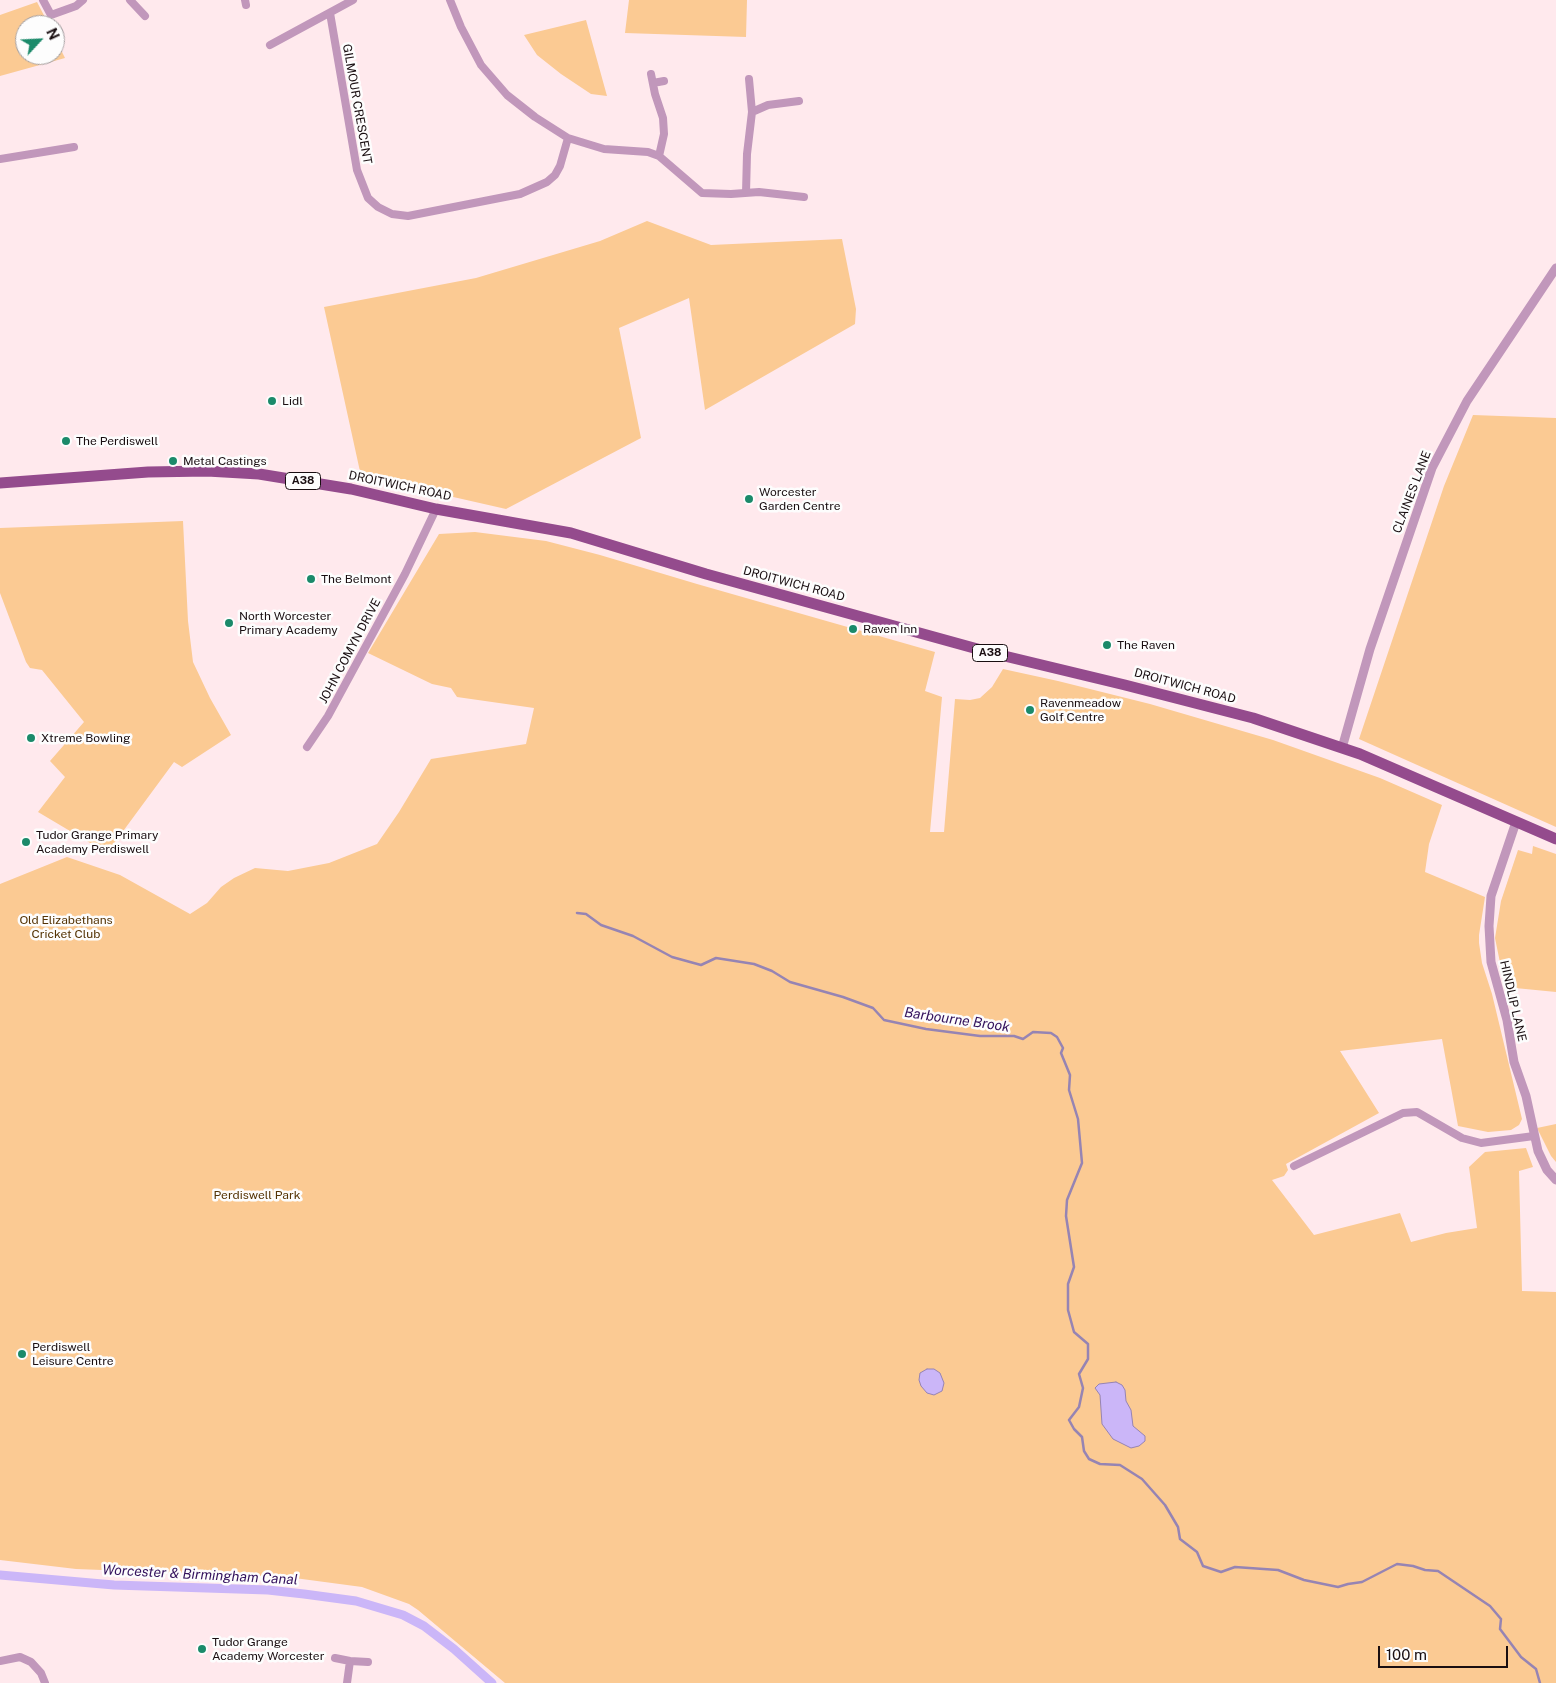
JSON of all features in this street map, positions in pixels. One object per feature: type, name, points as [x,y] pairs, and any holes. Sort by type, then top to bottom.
[{"type":"main road","name":"DROITWICH ROAD","points":[[0,483],[148,472],[207,471],[259,474],[351,489],[436,509],[571,533],[706,574],[992,653],[1253,718],[1369,758],[1556,839]]},
{"type":"street","points":[[43,0],[51,15],[76,6],[83,0]]},
{"type":"street","points":[[130,0],[144,16]]},
{"type":"street","points":[[270,45],[353,0]]},
{"type":"street","points":[[450,0],[461,27],[481,65],[507,95],[535,117],[568,138],[604,149],[648,152],[658,156],[702,193],[731,194],[759,192],[804,197]]},
{"type":"street","name":"GILMOUR CRESCENT","points":[[330,13],[357,170],[368,198],[378,207],[392,214],[408,216],[520,194],[547,182],[555,175],[560,166],[568,138]]},
{"type":"street","points":[[651,74],[663,118],[664,134],[658,156]]},
{"type":"street","points":[[746,193],[747,154],[752,112],[749,79]]},
{"type":"street","points":[[653,83],[664,81]]},
{"type":"street","points":[[752,112],[768,105],[799,100]]},
{"type":"street","points":[[0,159],[74,146]]},
{"type":"street","name":"CLAINES LANE","points":[[1342,748],[1370,649],[1432,468],[1467,401],[1556,268]]},
{"type":"street","name":"JOHN COMYN DRIVE","points":[[307,747],[328,716],[405,574],[436,509]]},
{"type":"street","name":"HINDLIP LANE","points":[[1516,822],[1492,896],[1489,936],[1491,962],[1507,1020],[1514,1062],[1528,1104],[1538,1151],[1556,1180]]},
{"type":"street","points":[[1294,1166],[1403,1113],[1418,1112],[1462,1138],[1481,1143],[1534,1136]]},
{"type":"street","points":[[0,1661],[20,1658],[31,1662],[41,1674],[45,1683]]},
{"type":"street","points":[[335,1658],[368,1662]]},
{"type":"street","points":[[347,1683],[350,1661]]},
{"type":"green space","points":[[629,0],[747,0],[746,37],[625,33]]},
{"type":"green space","points":[[37,2],[44,15],[15,15],[15,65],[40,65],[0,76],[0,15]]},
{"type":"green space","points":[[586,20],[607,96],[591,94],[561,74],[537,55],[524,35]]},
{"type":"green space","points":[[647,221],[711,245],[842,239],[856,309],[855,324],[705,410],[689,298],[619,328],[641,438],[506,509],[361,476],[324,307],[476,278],[600,241]]},
{"type":"green space","points":[[1473,415],[1556,418],[1556,827],[1359,739],[1444,486]]},
{"type":"green space","points":[[183,521],[188,621],[193,662],[210,698],[231,735],[182,767],[174,762],[107,853],[38,812],[65,777],[50,761],[84,722],[42,670],[30,668],[26,662],[0,593],[0,528]]},
{"type":"green space","points":[[475,532],[546,541],[600,555],[935,652],[925,691],[942,697],[930,832],[944,832],[955,699],[970,700],[980,698],[992,687],[1003,669],[1150,704],[1273,740],[1380,778],[1442,805],[1429,844],[1425,872],[1485,897],[1479,935],[1482,963],[1492,994],[1522,1119],[1519,1125],[1511,1130],[1488,1132],[1458,1126],[1442,1039],[1340,1051],[1379,1113],[1286,1164],[1288,1170],[1284,1176],[1272,1180],[1314,1235],[1400,1213],[1411,1242],[1446,1233],[1477,1228],[1469,1167],[1485,1152],[1526,1148],[1533,1167],[1519,1171],[1522,1291],[1556,1292],[1556,1683],[505,1683],[418,1610],[409,1604],[362,1587],[287,1577],[76,1569],[0,1560],[0,884],[67,857],[120,875],[190,914],[207,903],[221,887],[234,878],[255,868],[288,871],[329,863],[377,844],[431,759],[526,744],[534,708],[457,697],[451,688],[432,684],[368,653],[439,534]]},
{"type":"green space","points":[[1533,846],[1556,854],[1556,992],[1505,987],[1495,938],[1501,901],[1518,850],[1532,854]]},
{"type":"green space","points":[[1556,1124],[1556,1162],[1537,1128]]},
{"type":"shaded area","points":[[927,1369],[934,1369],[940,1373],[944,1383],[942,1391],[934,1395],[927,1393],[919,1380],[920,1373]]},
{"type":"shaded area","points":[[1116,1382],[1122,1385],[1125,1390],[1126,1401],[1131,1410],[1133,1426],[1145,1436],[1145,1441],[1139,1446],[1131,1448],[1113,1439],[1102,1424],[1100,1395],[1095,1388],[1099,1384]]},
{"type":"waterway","name":"Barbourne Brook","points":[[577,913],[586,914],[601,925],[633,936],[672,957],[701,965],[716,958],[754,964],[772,971],[790,982],[843,997],[873,1008],[884,1020],[926,1029],[980,1036],[1014,1036],[1023,1039],[1033,1032],[1051,1033],[1057,1037],[1063,1048],[1061,1053],[1070,1075],[1069,1090],[1078,1119],[1082,1163],[1067,1200],[1066,1216],[1074,1267],[1068,1284],[1068,1310],[1074,1332],[1088,1344],[1088,1359],[1079,1374],[1083,1388],[1079,1407],[1069,1420],[1082,1437],[1084,1451],[1089,1459],[1100,1464],[1120,1465],[1142,1479],[1165,1505],[1178,1527],[1180,1539],[1197,1552],[1203,1566],[1221,1572],[1235,1567],[1278,1570],[1304,1580],[1338,1587],[1362,1582],[1397,1564],[1438,1571],[1490,1606],[1501,1619],[1500,1629],[1521,1657],[1536,1669],[1540,1683]]},
{"type":"waterway","name":"Worcester & Birmingham Canal","points":[[0,1575],[114,1585],[268,1590],[356,1601],[403,1615],[424,1626],[454,1649],[492,1683]]},
{"type":"place","name":"Lidl","points":[[272,401]]},
{"type":"place","name":"The Perdiswell","points":[[66,441]]},
{"type":"place","name":"Metal Castings","points":[[173,461]]},
{"type":"place","name":"Worcester Garden Centre","points":[[749,499]]},
{"type":"place","name":"The Belmont","points":[[311,579]]},
{"type":"place","name":"North Worcester Primary Academy","points":[[229,623]]},
{"type":"place","name":"Raven Inn","points":[[853,629]]},
{"type":"place","name":"The Raven","points":[[1107,645]]},
{"type":"place","name":"Ravenmeadow Golf Centre","points":[[1030,710]]},
{"type":"place","name":"Xtreme Bowling","points":[[31,738]]},
{"type":"place","name":"Tudor Grange Primary Academy Perdiswell","points":[[26,842]]},
{"type":"place","name":"Perdiswell Leisure Centre","points":[[22,1354]]},
{"type":"place","name":"Tudor Grange Academy Worcester","points":[[202,1649]]},
{"type":"park label","name":"Old Elizabethans Cricket Club","points":[[66,927]]},
{"type":"park label","name":"Perdiswell Park","points":[[257,1195]]}]
